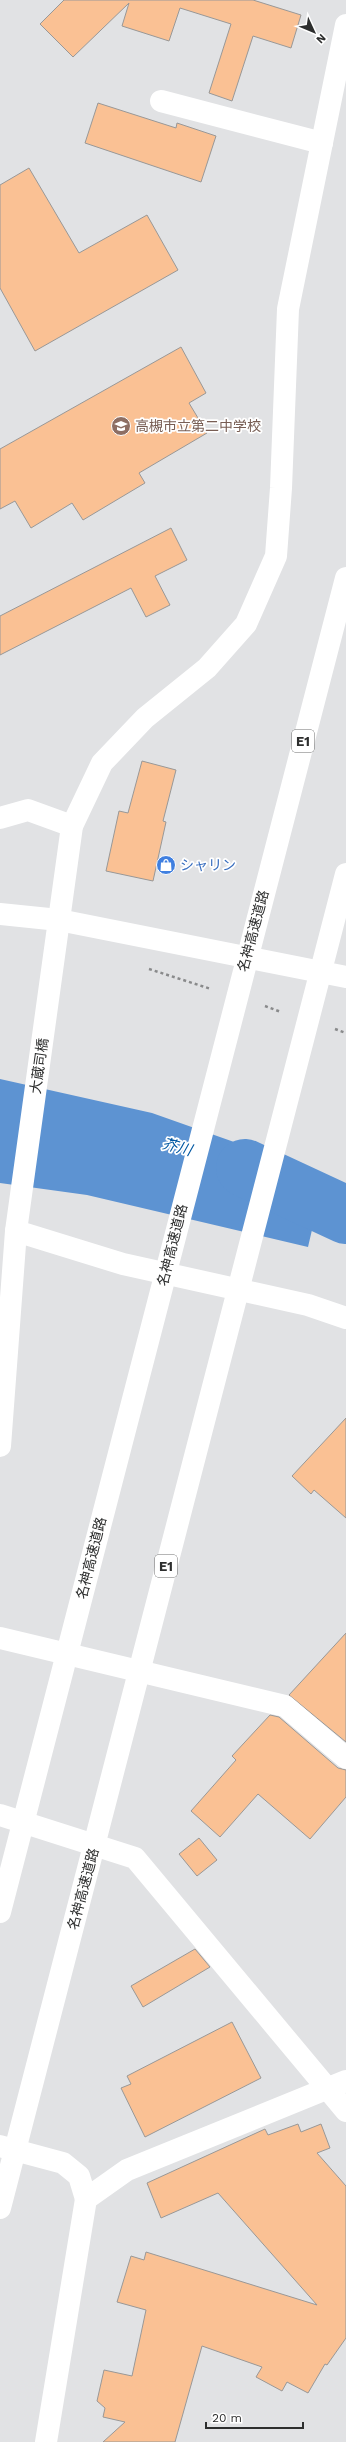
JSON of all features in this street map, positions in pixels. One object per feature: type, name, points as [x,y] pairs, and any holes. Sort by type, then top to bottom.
[{"type":"main road","name":"大蔵司橋","points":[[0,1446],[18,1222],[72,826],[102,763],[145,718],[207,668],[246,624],[276,556],[281,488],[288,309],[346,25]]},
{"type":"main road","points":[[161,101],[322,143]]},
{"type":"main road","name":"名神高速道路","points":[[0,1912],[260,904],[346,578]]},
{"type":"main road","points":[[0,818],[28,810],[72,826]]},
{"type":"main road","name":"名神高速道路","points":[[0,2208],[346,874]]},
{"type":"main road","points":[[0,914],[59,920],[346,977]]},
{"type":"main road","points":[[18,1222],[123,1264],[308,1305],[346,1318]]},
{"type":"main road","points":[[0,1638],[285,1706],[346,1758]]},
{"type":"main road","points":[[0,1815],[135,1858],[336,2085],[346,2111]]},
{"type":"main road","points":[[86,2199],[128,2170],[336,2085]]},
{"type":"main road","points":[[0,2146],[63,2163],[79,2176],[86,2199],[46,2442]]},
{"type":"water","points":[[0,1079],[152,1113],[325,1174],[308,1247],[87,1195],[0,1183]]},
{"type":"building","points":[[64,0],[253,0],[301,15],[291,48],[253,36],[232,101],[209,93],[231,24],[180,8],[169,41],[122,26],[129,3],[73,57],[40,24]]},
{"type":"building","points":[[98,103],[176,128],[177,123],[216,136],[201,182],[85,143]]},
{"type":"building","points":[[29,168],[79,253],[147,215],[178,270],[35,351],[0,288],[0,185]]},
{"type":"building","points":[[181,347],[206,393],[189,403],[207,433],[139,473],[145,483],[83,520],[72,503],[31,528],[15,501],[0,509],[0,449]]},
{"type":"building","points":[[171,528],[187,560],[155,576],[170,605],[146,617],[131,588],[0,655],[0,616]]},
{"type":"building","points":[[142,761],[176,770],[163,821],[166,822],[153,881],[106,871],[119,811],[128,813]]},
{"type":"building","points":[[346,1418],[346,1518],[314,1490],[311,1494],[292,1476]]},
{"type":"building","points":[[346,1633],[346,1742],[289,1695]]},
{"type":"building","points":[[270,1715],[279,1717],[338,1768],[346,1770],[346,1797],[310,1839],[258,1794],[220,1837],[191,1811],[236,1760],[232,1756]]},
{"type":"building","points":[[199,1838],[217,1860],[197,1876],[179,1854]]},
{"type":"building","points":[[195,1949],[210,1967],[143,2007],[131,1986]]},
{"type":"building","points":[[232,2022],[261,2078],[145,2137],[121,2088],[131,2084],[127,2076]]},
{"type":"building","points":[[298,2124],[301,2132],[321,2124],[330,2148],[317,2153],[346,2186],[346,2338],[327,2365],[325,2364],[308,2393],[287,2382],[282,2391],[256,2377],[262,2367],[202,2346],[175,2442],[103,2442],[125,2422],[103,2417],[105,2408],[97,2401],[104,2370],[132,2376],[146,2310],[117,2302],[131,2256],[144,2260],[146,2252],[317,2305],[218,2193],[161,2218],[147,2183],[265,2129],[268,2135]]},
{"type":"waterway","name":"芥川","points":[[245,1168],[346,1215]]},
{"type":"place","name":"高槻市立第二中学校","points":[[121,426]]},
{"type":"place","name":"シャリン","points":[[166,865]]}]
